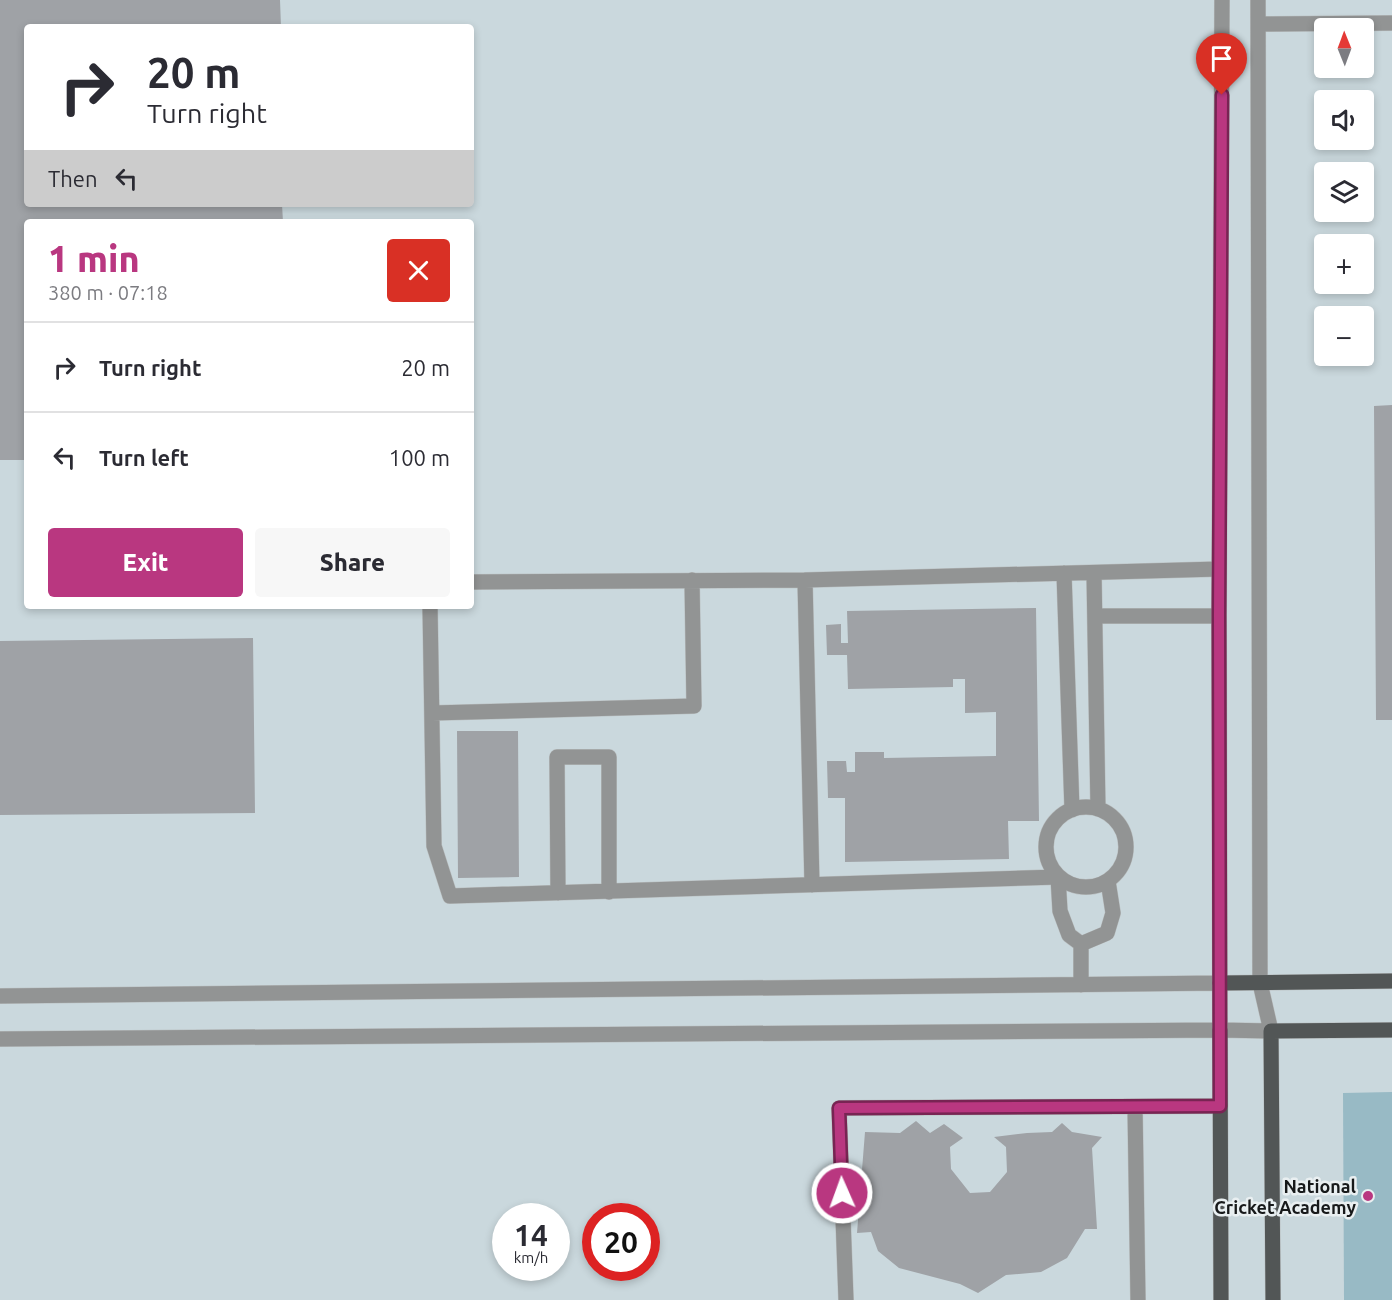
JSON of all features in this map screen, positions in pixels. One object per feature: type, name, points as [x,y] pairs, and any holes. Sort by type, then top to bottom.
[{"type":"main road","points":[[1220,983],[1392,981]]},
{"type":"main road","points":[[1220,1030],[1221,1300]]},
{"type":"main road","points":[[1274,1300],[1271,1031],[1392,1030]]},
{"type":"street","points":[[1220,1030],[1219,569],[1222,0]]},
{"type":"street","points":[[0,1038],[1271,1031],[1260,983],[1258,0]]},
{"type":"street","points":[[1258,24],[1392,23]]},
{"type":"street","points":[[474,582],[805,580],[1219,569]]},
{"type":"street","points":[[1064,573],[1072,810]]},
{"type":"street","points":[[1094,573],[1098,809]]},
{"type":"street","points":[[432,713],[694,706],[692,580]]},
{"type":"street","points":[[805,580],[812,885]]},
{"type":"street","points":[[430,609],[435,846],[450,896],[1058,877]]},
{"type":"street","points":[[1095,616],[1219,615]]},
{"type":"street","points":[[558,893],[557,757],[609,757],[609,892]]},
{"type":"street","points":[[1098,809],[1118,824],[1124,836],[1126,849],[1123,861],[1108,881],[1096,886],[1083,887],[1070,884],[1058,877],[1050,866],[1046,853],[1046,840],[1051,827],[1060,817],[1072,810],[1098,809]]},
{"type":"street","points":[[1058,877],[1060,911],[1069,935],[1082,944]]},
{"type":"street","points":[[1082,944],[1107,933],[1113,913],[1108,881]]},
{"type":"street","points":[[1081,985],[1082,944]]},
{"type":"street","points":[[0,996],[1220,983]]},
{"type":"street","points":[[846,1300],[839,1108],[1220,1106]]},
{"type":"street","points":[[1135,1107],[1138,1300]]},
{"type":"shaded area","points":[[0,0],[1392,0],[1392,1300],[0,1300]]},
{"type":"shaded area","name":"National Cricket Academy","points":[[1392,1092],[1392,1300],[1344,1300],[1343,1093]]},
{"type":"building","points":[[0,0],[280,0],[281,24],[24,24],[24,207],[282,207],[283,219],[24,219],[24,460],[0,460]]},
{"type":"building","points":[[1392,405],[1392,720],[1376,720],[1374,406]]},
{"type":"building","points":[[1036,608],[1039,821],[1008,821],[1009,859],[845,862],[845,798],[828,798],[827,761],[846,761],[847,772],[855,772],[855,752],[884,752],[884,758],[996,756],[996,712],[965,713],[965,679],[953,679],[953,687],[848,689],[847,655],[827,655],[826,625],[841,624],[841,643],[848,643],[847,611]]},
{"type":"building","points":[[253,638],[255,813],[0,815],[0,641]]},
{"type":"building","points":[[457,731],[518,731],[519,877],[458,878]]},
{"type":"building","points":[[916,1121],[930,1133],[944,1124],[963,1138],[950,1147],[951,1169],[970,1193],[990,1192],[1007,1172],[1006,1147],[994,1137],[1052,1132],[1062,1123],[1072,1132],[1102,1137],[1092,1148],[1097,1229],[1085,1229],[1067,1258],[1041,1272],[1006,1275],[978,1293],[960,1284],[899,1268],[878,1251],[871,1232],[857,1233],[865,1132],[900,1133]]},
{"type":"place","name":"National Cricket Academy","points":[[1368,1196]]},
{"type":"route","points":[[842,1193],[839,1108],[1220,1106],[1219,615],[1222,95]]}]
